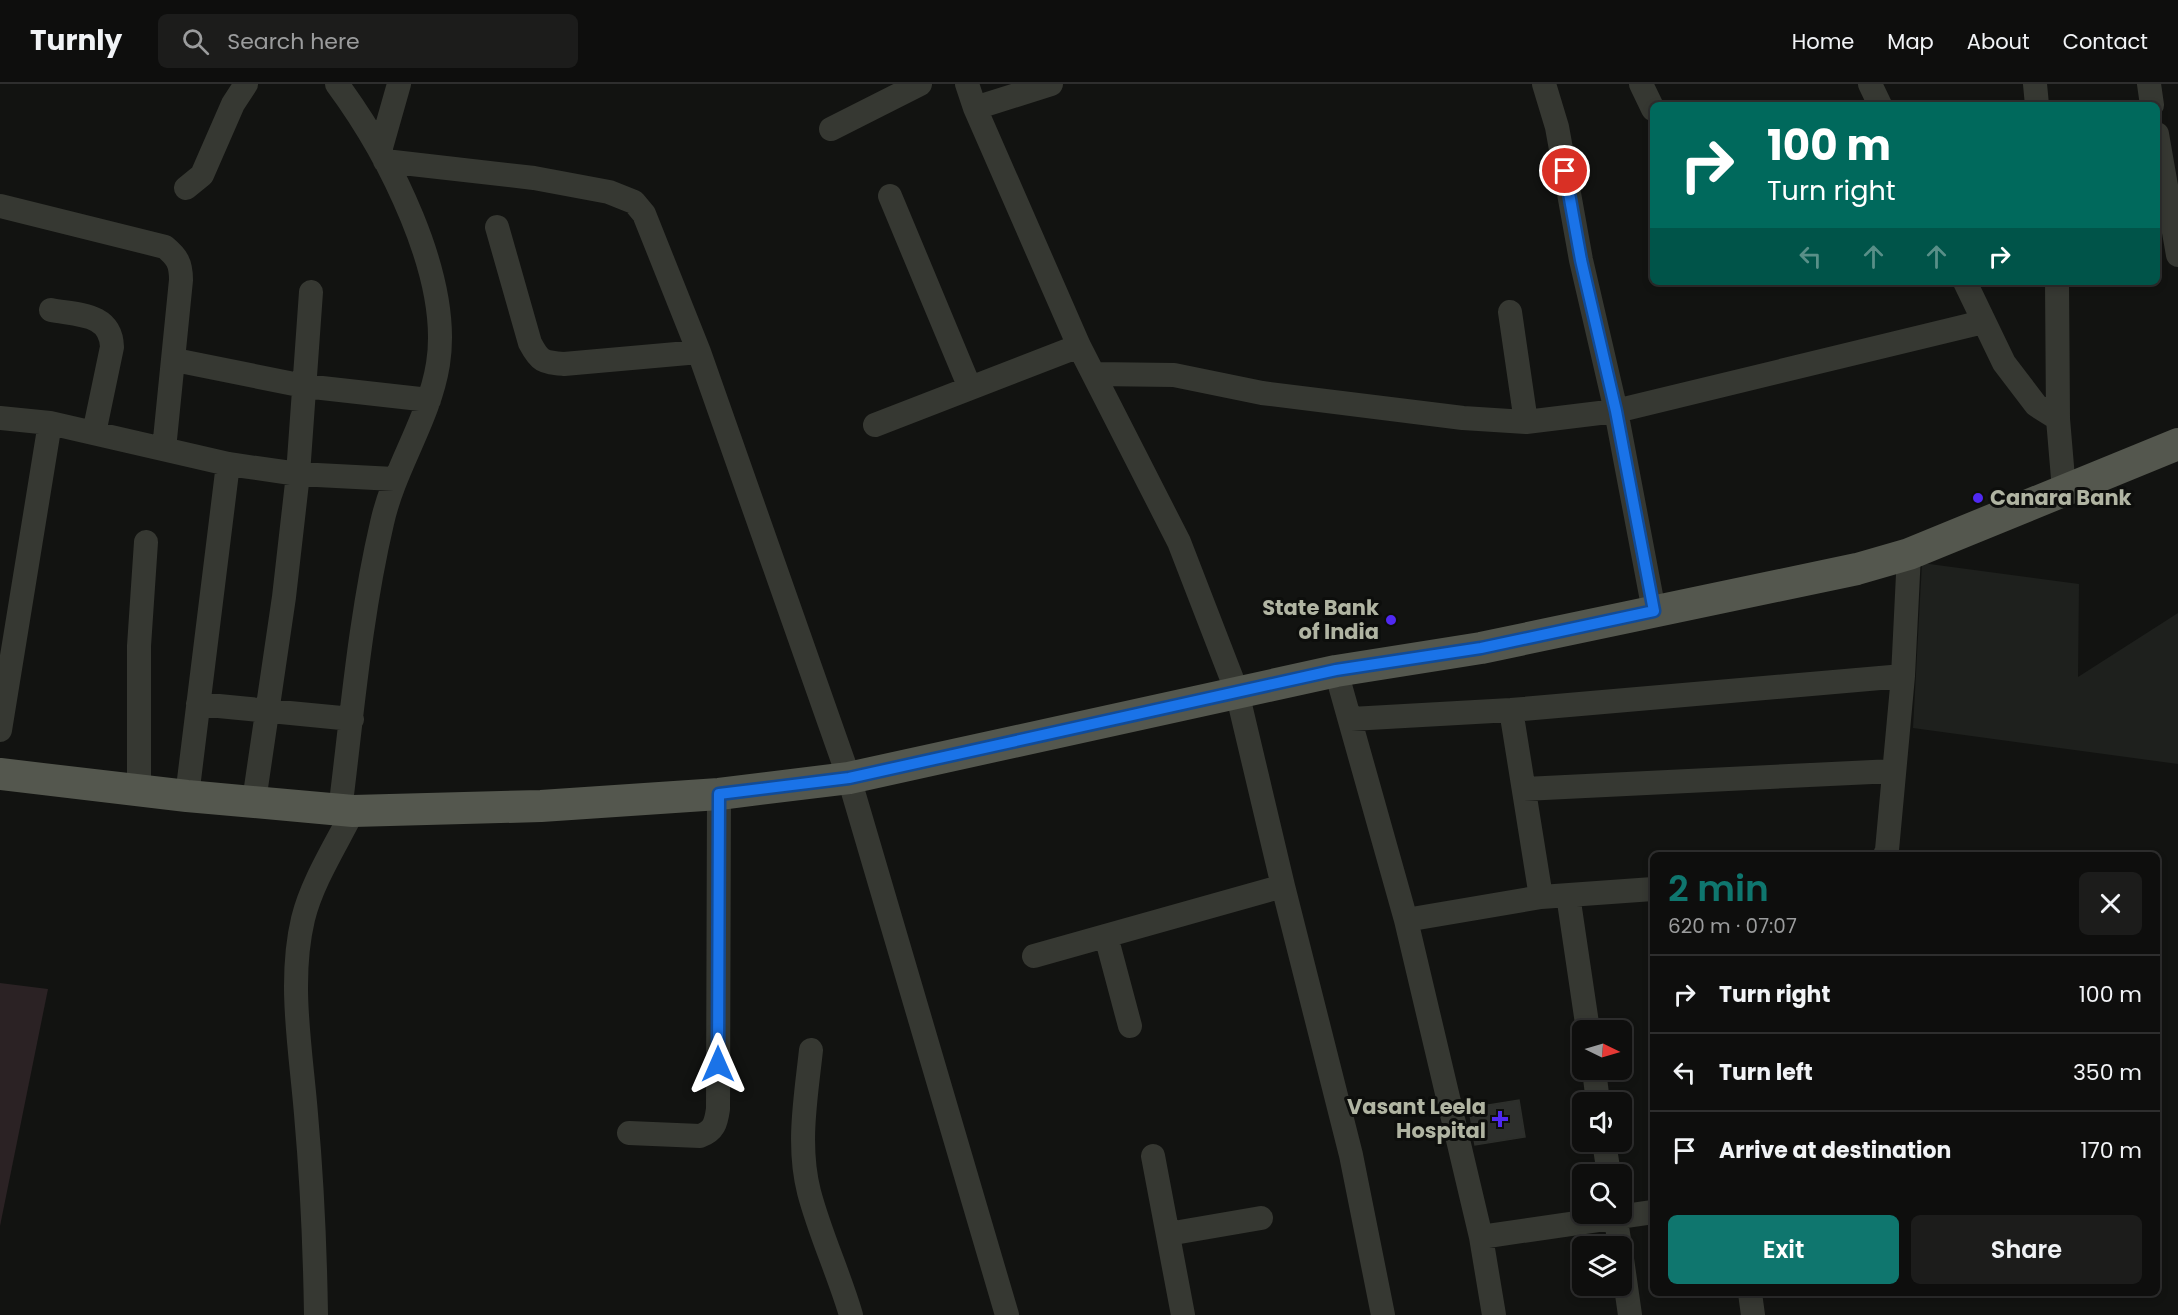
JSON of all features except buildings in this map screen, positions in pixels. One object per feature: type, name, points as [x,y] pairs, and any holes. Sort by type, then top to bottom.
[{"type":"main road","points":[[0,774],[187,796],[346,811],[542,806],[719,794],[849,778],[1336,670],[1481,648],[1857,569],[1909,554],[2178,444]]},
{"type":"street","points":[[186,188],[202,175],[233,104],[246,84]]},
{"type":"street","points":[[316,1315],[307,1134],[297,1010],[298,955],[303,918],[346,811],[352,718],[368,587],[382,521],[394,479],[429,400],[438,365],[441,330],[434,287],[409,208],[359,114],[336,84]]},
{"type":"street","points":[[383,156],[399,84]]},
{"type":"street","points":[[831,129],[920,84]]},
{"type":"street","points":[[967,84],[975,108],[1079,346],[1179,542],[1237,692],[1351,1155],[1383,1315]]},
{"type":"street","points":[[975,108],[1051,84]]},
{"type":"street","points":[[1544,84],[1557,127],[1581,260],[1616,411],[1654,611]]},
{"type":"street","points":[[1641,84],[1650,104]]},
{"type":"street","points":[[1869,84],[1878,102]]},
{"type":"street","points":[[2035,84],[2037,102]]},
{"type":"street","points":[[2149,84],[2152,102]]},
{"type":"street","points":[[2160,151],[2178,255]]},
{"type":"street","points":[[383,156],[534,178],[609,192],[634,202],[644,214],[699,352],[849,778],[1007,1315]]},
{"type":"street","points":[[890,196],[970,388]]},
{"type":"street","points":[[0,206],[165,247],[175,255],[181,265],[181,272],[175,360],[164,449]]},
{"type":"street","points":[[497,227],[530,343],[537,357],[548,362],[564,364],[699,352]]},
{"type":"street","points":[[1966,285],[2004,363],[2036,405],[2058,419]]},
{"type":"street","points":[[2057,285],[2058,419],[2064,490]]},
{"type":"street","points":[[254,801],[284,597],[298,474],[311,292]]},
{"type":"street","points":[[51,310],[94,319],[107,326],[111,337],[112,348],[94,433]]},
{"type":"street","points":[[1510,312],[1526,422]]},
{"type":"street","points":[[1094,374],[1174,375],[1262,393],[1463,418],[1526,422],[1616,411],[1983,322]]},
{"type":"street","points":[[874,425],[1079,346]]},
{"type":"street","points":[[175,360],[304,386],[429,400]]},
{"type":"street","points":[[0,418],[50,423],[228,464],[298,474],[394,479]]},
{"type":"street","points":[[0,730],[50,423]]},
{"type":"street","points":[[187,796],[228,464]]},
{"type":"street","points":[[139,789],[139,646],[146,542]]},
{"type":"street","points":[[1886,852],[1903,676],[1909,554]]},
{"type":"street","points":[[1336,670],[1406,920],[1481,1237],[1494,1315]]},
{"type":"street","points":[[1351,719],[1511,710],[1903,676]]},
{"type":"street","points":[[198,704],[352,718]]},
{"type":"street","points":[[1511,710],[1541,897]]},
{"type":"street","points":[[1524,789],[1893,771]]},
{"type":"street","points":[[629,1134],[700,1136],[708,1133],[715,1125],[718,1098],[719,794]]},
{"type":"street","points":[[1034,956],[1283,886]]},
{"type":"street","points":[[1406,920],[1541,897],[1650,889]]},
{"type":"street","points":[[1568,895],[1587,1020]]},
{"type":"street","points":[[1106,936],[1130,1026]]},
{"type":"street","points":[[811,1050],[803,1120],[806,1173],[809,1192],[850,1315]]},
{"type":"street","points":[[1153,1156],[1183,1315]]},
{"type":"street","points":[[1632,1214],[1650,1212]]},
{"type":"street","points":[[1168,1234],[1261,1218]]},
{"type":"street","points":[[1481,1237],[1572,1222]]},
{"type":"street","points":[[1627,1296],[1630,1315]]},
{"type":"street","points":[[1751,1296],[1754,1315]]},
{"type":"shaded area","points":[[1922,563],[2079,584],[2078,677],[2178,613],[2178,764],[1913,728]]},
{"type":"shaded area","points":[[0,983],[48,989],[0,1226]]},
{"type":"place","name":"Canara Bank","points":[[1978,498]]},
{"type":"place","name":"State Bank of India","points":[[1391,620]]},
{"type":"place","name":"Vasant Leela Hospital","points":[[1500,1119]]},
{"type":"route","points":[[718,1064],[719,794],[849,778],[1336,670],[1481,648],[1654,611],[1616,411],[1581,260],[1565,171]]}]
